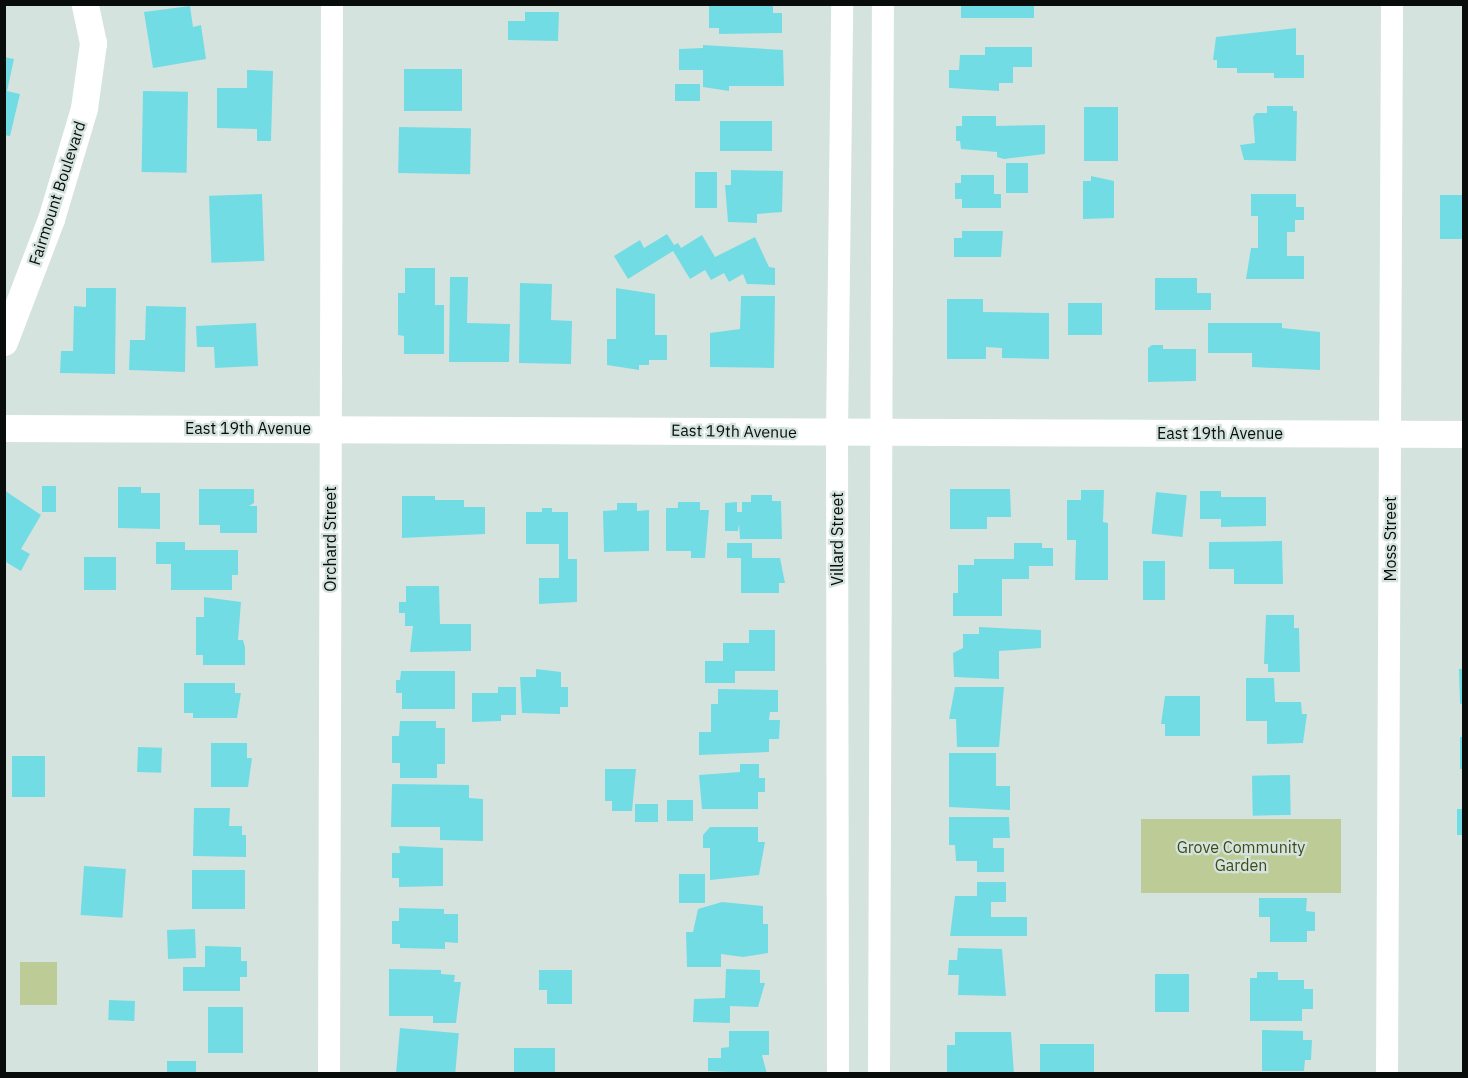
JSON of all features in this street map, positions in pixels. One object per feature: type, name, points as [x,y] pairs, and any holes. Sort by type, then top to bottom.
[{"type":"street","name":"Fairmount Boulevard","points":[[4,342],[51,219],[84,108],[93,43],[85,4]]},
{"type":"street","name":"Orchard Street","points":[[329,1074],[332,4]]},
{"type":"street","name":"Villard Street","points":[[838,1074],[837,432],[842,4]]},
{"type":"street","points":[[879,1074],[884,4]]},
{"type":"street","name":"Moss Street","points":[[1387,1074],[1392,4]]},
{"type":"street","name":"East 19th Avenue","points":[[4,428],[1464,434]]},
{"type":"green space","name":"Grove Community Garden","points":[[1141,819],[1341,819],[1341,893],[1141,893]]},
{"type":"green space","points":[[20,962],[57,962],[57,1005],[20,1005]]},
{"type":"building","points":[[709,4],[773,4],[773,13],[782,13],[782,33],[719,34],[719,28],[709,28]]},
{"type":"building","points":[[961,4],[1034,4],[1034,18],[961,18]]},
{"type":"building","points":[[190,6],[193,27],[201,25],[206,59],[153,68],[144,12]]},
{"type":"building","points":[[525,12],[559,12],[558,41],[508,40],[508,21],[525,21]]},
{"type":"building","points":[[1296,28],[1296,55],[1304,55],[1304,78],[1274,78],[1274,73],[1237,73],[1237,68],[1217,68],[1217,60],[1213,60],[1216,37]]},
{"type":"building","points":[[703,45],[783,50],[784,86],[729,86],[729,91],[703,87],[703,70],[679,70],[679,49],[703,48]]},
{"type":"building","points":[[985,47],[1032,47],[1032,67],[1013,67],[1013,83],[999,83],[999,91],[949,88],[949,70],[959,70],[960,55],[985,55]]},
{"type":"building","points":[[4,57],[14,59],[7,91],[20,94],[10,136],[4,135]]},
{"type":"building","points":[[404,69],[462,69],[462,111],[404,111]]},
{"type":"building","points":[[247,70],[273,71],[271,141],[257,141],[257,129],[217,128],[217,88],[247,88]]},
{"type":"building","points":[[675,84],[700,84],[700,101],[675,101]]},
{"type":"building","points":[[143,91],[188,92],[187,173],[142,172]]},
{"type":"building","points":[[1267,106],[1293,106],[1293,111],[1297,111],[1296,161],[1244,160],[1240,145],[1255,143],[1253,117],[1256,113],[1267,113]]},
{"type":"building","points":[[1084,107],[1118,107],[1118,161],[1084,161]]},
{"type":"building","points":[[962,116],[996,116],[996,126],[1045,125],[1045,154],[1004,159],[997,157],[997,152],[961,149],[960,141],[956,141],[956,126],[962,126]]},
{"type":"building","points":[[720,121],[772,121],[772,151],[720,151]]},
{"type":"building","points":[[399,127],[471,128],[470,174],[398,173]]},
{"type":"building","points":[[1006,163],[1028,163],[1028,193],[1006,193]]},
{"type":"building","points":[[731,170],[783,171],[782,212],[757,214],[757,223],[728,222],[725,185],[731,185]]},
{"type":"building","points":[[695,172],[717,172],[717,208],[695,208]]},
{"type":"building","points":[[961,175],[994,175],[994,194],[1001,194],[1001,208],[962,208],[962,199],[955,199],[955,183],[961,183]]},
{"type":"building","points":[[1091,176],[1114,181],[1114,218],[1083,219],[1083,181],[1091,181]]},
{"type":"building","points":[[262,194],[264,261],[211,263],[209,196]]},
{"type":"building","points":[[1251,194],[1296,194],[1296,207],[1304,207],[1304,220],[1295,220],[1295,232],[1287,232],[1287,256],[1304,256],[1304,279],[1246,279],[1251,248],[1258,248],[1258,216],[1251,216]]},
{"type":"building","points":[[1440,195],[1464,195],[1464,239],[1440,239]]},
{"type":"building","points":[[962,231],[1003,231],[1001,257],[954,257],[954,238],[962,238]]},
{"type":"building","points":[[667,234],[674,245],[678,243],[681,248],[702,235],[715,257],[755,237],[769,267],[775,268],[775,285],[747,284],[743,274],[729,282],[724,273],[711,280],[705,270],[690,279],[673,251],[628,279],[614,256],[640,240],[644,248]]},
{"type":"building","points":[[405,268],[435,268],[435,305],[444,305],[444,354],[404,354],[404,336],[398,335],[398,293],[405,293]]},
{"type":"building","points":[[450,277],[468,277],[467,323],[510,324],[509,362],[449,362]]},
{"type":"building","points":[[1155,278],[1197,278],[1197,293],[1211,293],[1211,310],[1155,310]]},
{"type":"building","points":[[520,283],[552,284],[551,320],[572,321],[571,364],[519,363]]},
{"type":"building","points":[[86,288],[116,288],[115,374],[60,373],[61,351],[73,351],[74,306],[86,307]]},
{"type":"building","points":[[616,288],[655,294],[655,335],[667,335],[667,360],[649,360],[649,365],[639,365],[639,370],[607,365],[607,339],[616,339]]},
{"type":"building","points":[[741,296],[775,296],[774,368],[710,367],[710,333],[740,329]]},
{"type":"building","points":[[947,299],[983,299],[983,312],[1049,313],[1049,359],[1002,358],[1002,348],[986,347],[986,359],[947,359]]},
{"type":"building","points":[[1068,303],[1102,303],[1102,335],[1068,335]]},
{"type":"building","points":[[146,306],[186,307],[185,372],[129,370],[130,340],[145,340]]},
{"type":"building","points":[[256,323],[258,366],[215,368],[214,347],[197,347],[196,326]]},
{"type":"building","points":[[1208,323],[1282,323],[1282,328],[1320,332],[1320,370],[1252,367],[1252,353],[1208,353]]},
{"type":"building","points":[[1152,345],[1163,345],[1163,349],[1196,349],[1196,381],[1148,382],[1148,348]]},
{"type":"building","points":[[42,486],[56,486],[56,512],[42,512]]},
{"type":"building","points":[[118,487],[141,487],[141,493],[160,493],[160,529],[118,528]]},
{"type":"building","points":[[199,489],[254,489],[254,503],[249,506],[257,506],[257,533],[220,533],[220,525],[199,525]]},
{"type":"building","points":[[950,489],[1010,489],[1011,517],[987,517],[987,529],[950,529]]},
{"type":"building","points":[[4,490],[41,515],[21,549],[30,554],[21,571],[4,561]]},
{"type":"building","points":[[1081,490],[1104,490],[1103,522],[1108,523],[1108,580],[1075,580],[1076,540],[1067,540],[1067,500],[1081,500]]},
{"type":"building","points":[[1200,491],[1221,491],[1221,497],[1266,497],[1266,526],[1221,527],[1221,519],[1200,519]]},
{"type":"building","points":[[1156,492],[1187,495],[1182,537],[1152,534]]},
{"type":"building","points":[[751,495],[772,495],[772,501],[781,501],[782,539],[740,539],[739,524],[738,531],[725,531],[725,503],[737,502],[737,512],[742,512],[742,502],[751,502]]},
{"type":"building","points":[[402,496],[435,496],[435,500],[464,500],[464,507],[485,507],[485,534],[402,538]]},
{"type":"building","points":[[678,502],[700,502],[700,510],[709,510],[705,558],[691,558],[691,551],[666,551],[666,508],[678,508]]},
{"type":"building","points":[[617,503],[637,503],[637,511],[649,510],[649,551],[604,552],[603,511],[617,510]]},
{"type":"building","points":[[542,508],[552,508],[552,512],[568,512],[568,559],[577,559],[577,602],[539,604],[539,578],[559,578],[559,544],[526,544],[526,512],[542,512]]},
{"type":"building","points":[[1282,541],[1283,584],[1234,584],[1234,569],[1209,569],[1209,542]]},
{"type":"building","points":[[156,542],[185,542],[185,550],[238,550],[238,575],[232,575],[232,590],[171,590],[171,564],[156,564]]},
{"type":"building","points":[[727,543],[752,543],[752,558],[780,558],[785,583],[779,583],[779,593],[741,593],[741,558],[727,558]]},
{"type":"building","points":[[1014,543],[1042,543],[1042,548],[1053,548],[1053,566],[1029,566],[1029,579],[1002,579],[1002,616],[953,616],[953,593],[958,593],[958,565],[974,565],[974,559],[1014,559]]},
{"type":"building","points":[[84,557],[116,557],[116,590],[84,590]]},
{"type":"building","points":[[1143,561],[1165,561],[1165,600],[1143,600]]},
{"type":"building","points":[[406,586],[439,586],[440,624],[471,624],[471,651],[410,652],[413,626],[405,626],[405,613],[399,613],[399,602],[406,602]]},
{"type":"building","points":[[204,597],[241,602],[238,640],[243,640],[245,647],[245,665],[203,665],[203,655],[196,655],[196,617],[204,617]]},
{"type":"building","points":[[1266,615],[1294,615],[1294,628],[1299,628],[1300,672],[1268,672],[1268,664],[1264,664]]},
{"type":"building","points":[[979,627],[1041,630],[1041,648],[999,651],[999,679],[954,677],[953,653],[963,648],[963,634],[979,634]]},
{"type":"building","points":[[749,630],[775,630],[775,671],[735,671],[735,683],[705,683],[705,661],[723,661],[723,643],[749,643]]},
{"type":"building","points":[[536,669],[561,672],[561,687],[568,687],[568,707],[560,707],[560,714],[522,713],[520,677],[536,677]]},
{"type":"building","points":[[1459,669],[1464,669],[1464,703],[1460,704]]},
{"type":"building","points":[[401,671],[455,671],[455,709],[402,709],[402,693],[396,693],[396,680],[400,680]]},
{"type":"building","points":[[1246,678],[1274,678],[1275,702],[1301,702],[1302,714],[1307,714],[1303,743],[1267,744],[1267,721],[1246,721]]},
{"type":"building","points":[[184,683],[235,683],[235,693],[241,693],[237,718],[193,718],[193,713],[184,713]]},
{"type":"building","points":[[498,687],[516,687],[516,715],[501,715],[501,721],[472,722],[472,693],[498,693]]},
{"type":"building","points":[[955,687],[1004,687],[999,747],[957,747],[956,719],[949,719]]},
{"type":"building","points":[[718,689],[778,690],[778,712],[770,712],[769,720],[780,720],[779,739],[769,739],[769,752],[699,755],[699,732],[711,732],[711,704],[718,704]]},
{"type":"building","points":[[1165,696],[1200,696],[1200,736],[1165,736],[1165,724],[1161,724]]},
{"type":"building","points":[[400,721],[436,721],[436,728],[445,728],[445,764],[437,764],[437,778],[400,778],[400,763],[392,763],[392,736],[399,736]]},
{"type":"building","points":[[1460,737],[1464,737],[1464,769],[1460,769]]},
{"type":"building","points":[[211,743],[247,743],[247,758],[252,758],[248,787],[211,787]]},
{"type":"building","points":[[138,747],[162,748],[161,773],[137,772]]},
{"type":"building","points":[[949,753],[996,753],[996,786],[1010,786],[1010,810],[949,807]]},
{"type":"building","points":[[12,756],[45,756],[45,797],[12,797]]},
{"type":"building","points":[[740,764],[759,764],[759,778],[765,778],[765,792],[758,792],[758,809],[702,809],[699,775],[740,772]]},
{"type":"building","points":[[605,769],[636,769],[632,811],[612,811],[612,801],[605,801]]},
{"type":"building","points":[[1290,775],[1291,815],[1253,816],[1252,776]]},
{"type":"building","points":[[392,784],[469,785],[469,798],[483,799],[483,841],[440,840],[440,827],[391,827]]},
{"type":"building","points":[[667,800],[693,800],[693,821],[667,821]]},
{"type":"building","points":[[635,804],[658,804],[658,822],[635,822]]},
{"type":"building","points":[[194,808],[230,808],[229,826],[242,826],[242,835],[246,835],[246,857],[193,856]]},
{"type":"building","points":[[1457,809],[1464,809],[1464,835],[1457,835]]},
{"type":"building","points":[[949,817],[1009,817],[1010,838],[993,838],[993,848],[1004,848],[1004,872],[977,872],[977,861],[956,861],[955,845],[949,845]]},
{"type":"building","points":[[710,827],[758,827],[758,842],[765,842],[759,875],[710,880],[710,848],[703,848],[703,835]]},
{"type":"building","points":[[399,846],[443,848],[443,886],[399,887],[399,878],[392,878],[392,853],[400,853]]},
{"type":"building","points":[[84,866],[126,869],[122,918],[81,915]]},
{"type":"building","points":[[192,870],[245,870],[245,909],[192,909]]},
{"type":"building","points":[[679,874],[705,874],[705,903],[679,903]]},
{"type":"building","points":[[977,882],[1006,882],[1006,902],[991,902],[991,917],[1027,917],[1027,936],[950,936],[955,896],[977,896]]},
{"type":"building","points":[[1259,898],[1307,898],[1306,911],[1315,912],[1315,931],[1307,931],[1307,942],[1270,942],[1270,917],[1259,917]]},
{"type":"building","points":[[722,902],[763,906],[763,924],[768,924],[768,953],[743,957],[721,954],[721,967],[687,967],[686,932],[693,932],[698,909]]},
{"type":"building","points":[[399,908],[444,909],[444,914],[458,914],[458,943],[445,942],[445,949],[400,948],[400,944],[392,944],[392,921],[399,921]]},
{"type":"building","points":[[195,929],[196,958],[168,959],[167,930]]},
{"type":"building","points":[[205,946],[241,947],[241,961],[247,961],[247,977],[240,977],[240,991],[183,991],[183,967],[205,967]]},
{"type":"building","points":[[958,948],[1002,949],[1006,996],[958,995],[959,975],[948,975],[949,960],[957,960]]},
{"type":"building","points":[[389,969],[441,970],[441,974],[455,975],[454,982],[461,982],[456,1023],[433,1023],[433,1016],[389,1016]]},
{"type":"building","points":[[726,969],[760,970],[760,983],[765,983],[758,1007],[730,1006],[730,1023],[693,1022],[694,999],[725,998]]},
{"type":"building","points":[[539,970],[572,970],[572,1004],[547,1004],[547,990],[539,990]]},
{"type":"building","points":[[1257,972],[1278,972],[1278,980],[1304,980],[1304,989],[1313,989],[1313,1009],[1302,1009],[1302,1021],[1250,1021],[1250,978],[1257,978]]},
{"type":"building","points":[[1155,974],[1189,974],[1189,1012],[1155,1012]]},
{"type":"building","points":[[109,1000],[135,1001],[134,1021],[108,1020]]},
{"type":"building","points":[[208,1007],[243,1007],[243,1053],[208,1053]]},
{"type":"building","points":[[400,1028],[459,1033],[455,1074],[396,1074]]},
{"type":"building","points":[[1262,1030],[1303,1031],[1303,1040],[1312,1040],[1311,1060],[1305,1060],[1304,1071],[1262,1071]]},
{"type":"building","points":[[729,1031],[769,1031],[769,1055],[762,1055],[767,1074],[708,1071],[708,1058],[721,1058],[721,1048],[729,1047]]},
{"type":"building","points":[[955,1032],[1011,1032],[1014,1074],[947,1074],[947,1045],[955,1045]]},
{"type":"building","points":[[1040,1044],[1094,1044],[1094,1074],[1040,1074]]},
{"type":"building","points":[[514,1048],[555,1048],[555,1074],[514,1074]]},
{"type":"building","points":[[167,1061],[196,1061],[196,1074],[167,1074]]}]
